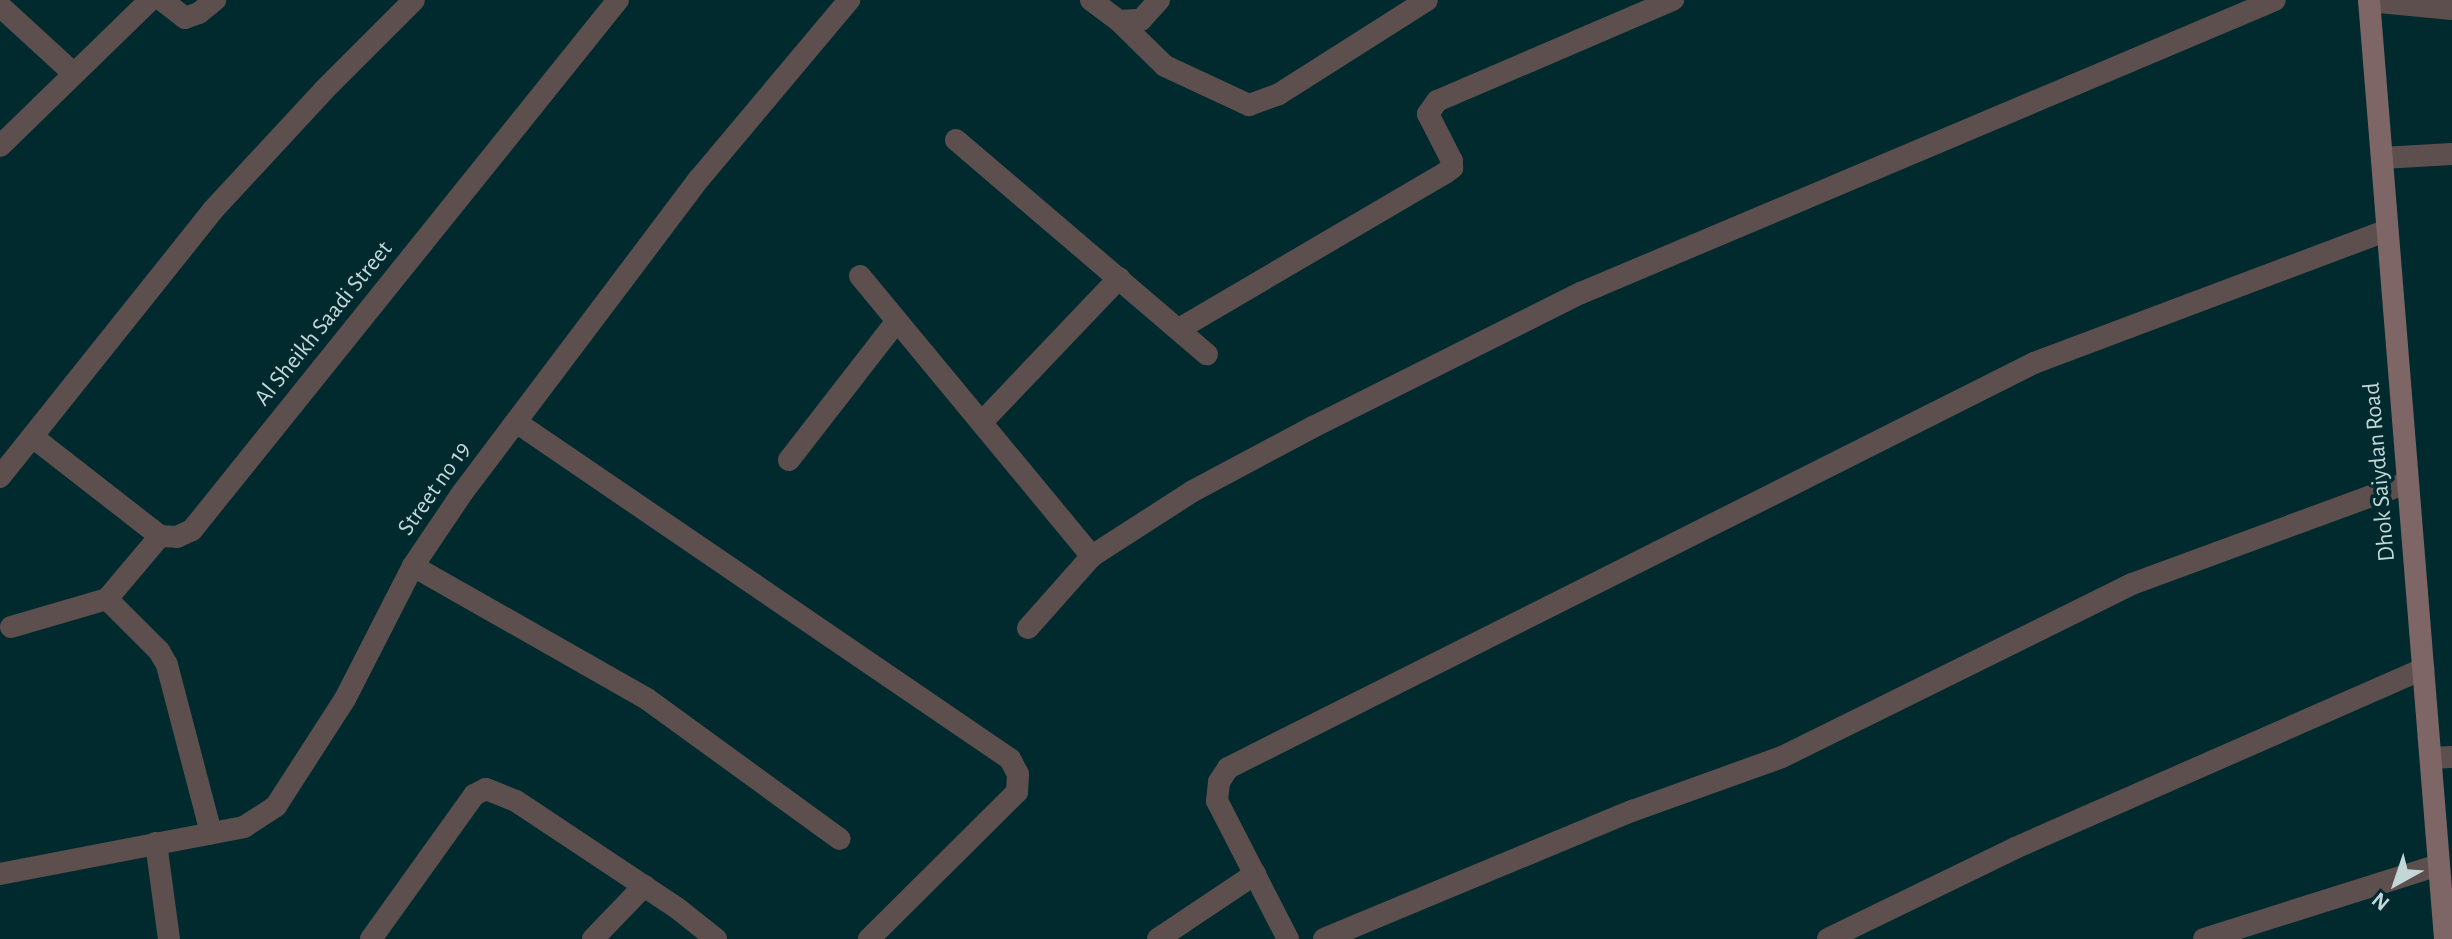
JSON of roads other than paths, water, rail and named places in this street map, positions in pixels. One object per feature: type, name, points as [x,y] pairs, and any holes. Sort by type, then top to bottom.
[{"type":"main road","name":"Dhok Saiydan Road","points":[[2369,1],[2423,669],[2441,757],[2439,865],[2445,939]]},
{"type":"street","points":[[0,146],[150,0]]},
{"type":"street","points":[[162,0],[185,18],[199,13],[215,0]]},
{"type":"street","points":[[0,477],[213,210],[324,90],[414,0]]},
{"type":"street","name":"Al Sheikh Saadi Street","points":[[160,536],[177,537],[192,530],[618,0]]},
{"type":"street","name":"Street no 19","points":[[0,874],[244,827],[276,806],[345,699],[413,566],[516,422],[699,179],[849,0]]},
{"type":"street","points":[[1091,0],[1119,21],[1165,66],[1249,105],[1279,94],[1427,0]]},
{"type":"street","points":[[1119,21],[1141,20],[1159,0]]},
{"type":"street","points":[[1179,329],[1452,168],[1452,161],[1428,114],[1437,101],[1673,0]]},
{"type":"street","points":[[1028,628],[1092,556],[1193,491],[1313,427],[1581,293],[2275,0]]},
{"type":"street","points":[[2369,1],[2452,9]]},
{"type":"street","points":[[0,6],[73,73]]},
{"type":"street","points":[[956,140],[1207,354]]},
{"type":"street","points":[[2382,158],[2452,154]]},
{"type":"street","points":[[1288,939],[1217,801],[1219,782],[1228,768],[2034,363],[2387,230]]},
{"type":"street","points":[[860,276],[1092,556]]},
{"type":"street","points":[[982,422],[1119,278]]},
{"type":"street","points":[[789,460],[897,321]]},
{"type":"street","points":[[516,422],[1010,759],[1018,774],[1017,792],[869,939]]},
{"type":"street","points":[[11,627],[107,599],[160,536],[34,438]]},
{"type":"street","points":[[1324,939],[1632,811],[1782,757],[2132,584],[2407,483]]},
{"type":"street","points":[[413,566],[647,699],[840,839]]},
{"type":"street","points":[[107,599],[159,651],[167,665],[211,833]]},
{"type":"street","points":[[1828,939],[2015,848],[2423,669]]},
{"type":"street","points":[[371,939],[474,795],[486,789],[516,801],[644,886],[716,939]]},
{"type":"street","points":[[156,843],[169,939]]},
{"type":"street","points":[[2204,939],[2439,865]]},
{"type":"street","points":[[1158,939],[1255,874]]},
{"type":"street","points":[[593,939],[644,886]]}]
